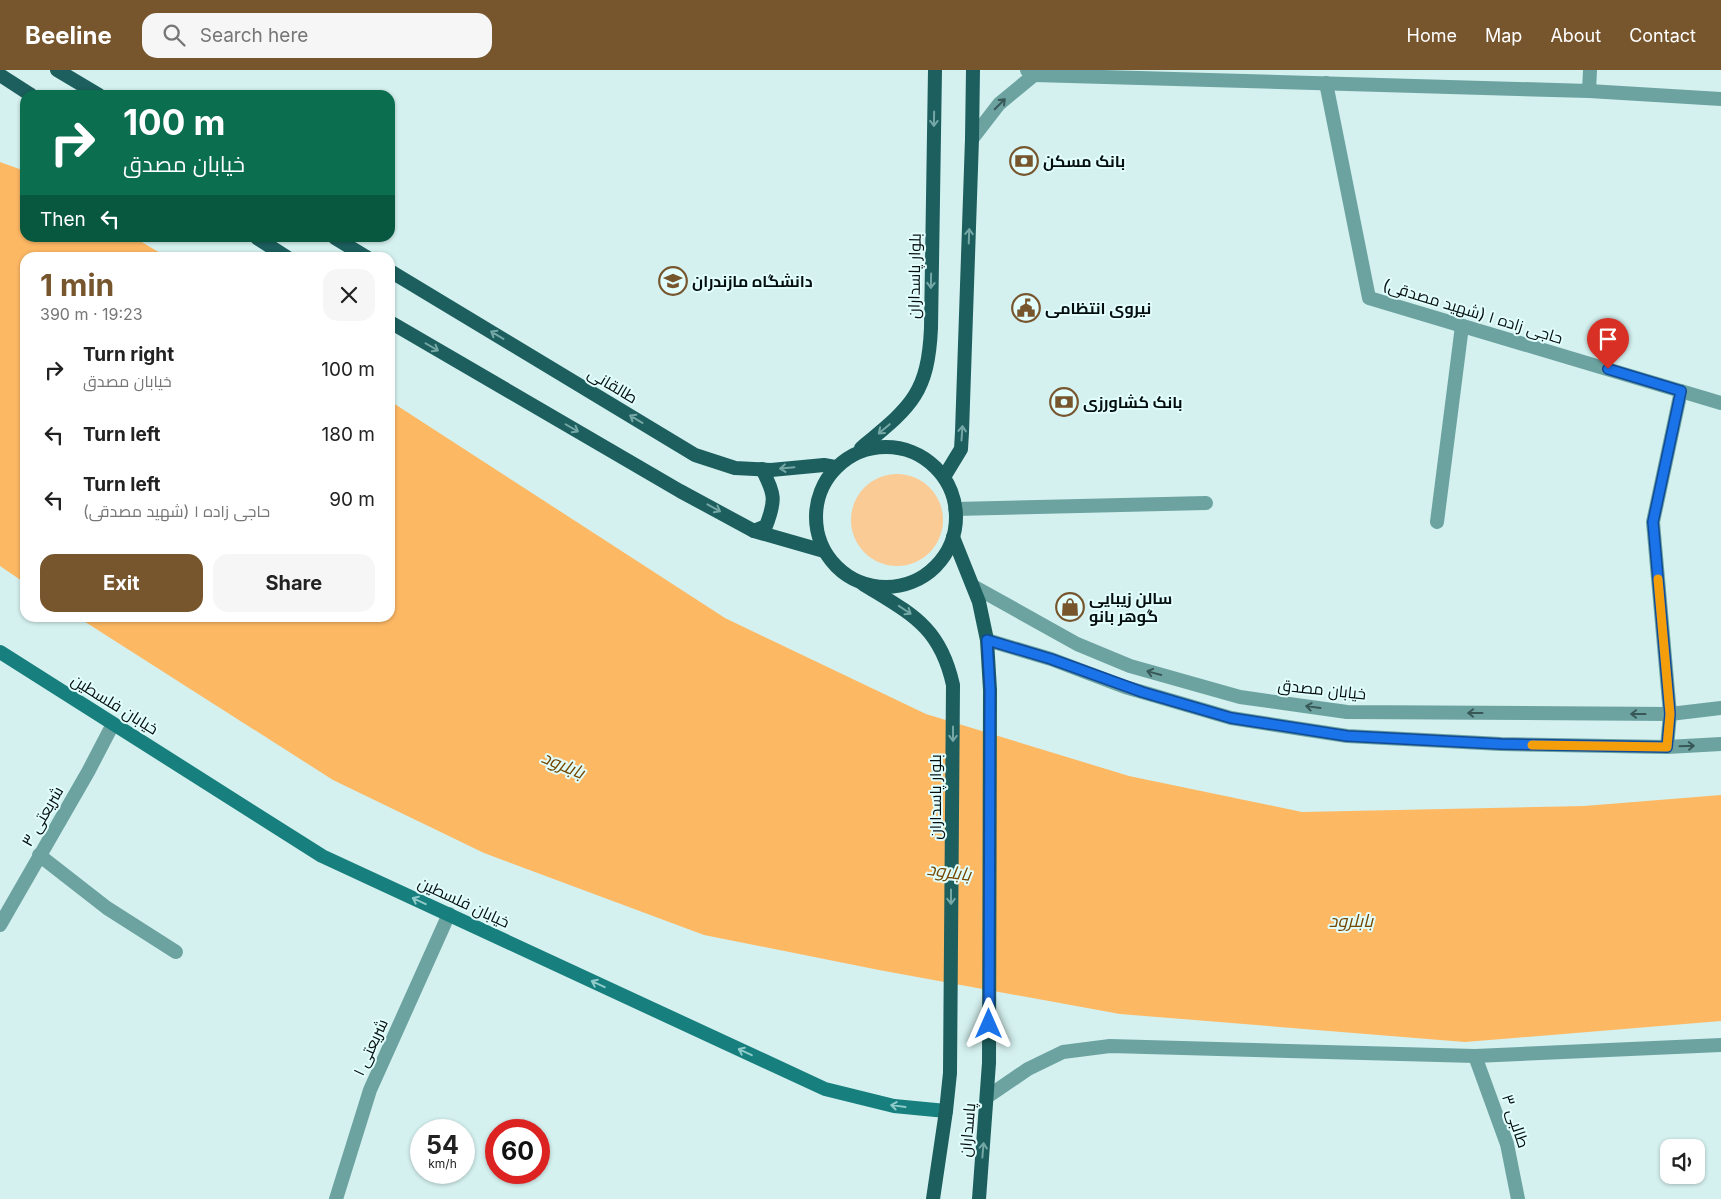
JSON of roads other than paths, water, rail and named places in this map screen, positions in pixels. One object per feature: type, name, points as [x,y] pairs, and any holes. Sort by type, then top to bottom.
[{"type":"main road","points":[[58,70],[91,90]]},
{"type":"main road","name":"بلوار پاسداران","points":[[854,453],[898,417],[907,407],[921,385],[927,364],[931,328],[935,70]]},
{"type":"main road","points":[[944,477],[961,449],[962,440],[973,70]]},
{"type":"main road","points":[[0,75],[23,90]]},
{"type":"main road","points":[[263,242],[279,252]]},
{"type":"main road","points":[[342,242],[358,252]]},
{"type":"main road","name":"طالقانی","points":[[395,274],[695,455],[735,468],[762,470],[824,465],[835,467]]},
{"type":"main road","points":[[395,325],[680,491],[754,531],[824,551]]},
{"type":"main road","points":[[876,446],[900,447],[914,452],[928,460],[944,477],[951,491],[956,522],[953,537],[947,551],[938,563],[927,574],[915,581],[893,587],[863,584],[850,578],[838,568],[824,551],[818,537],[815,515],[822,486],[835,467],[854,453],[876,446]]},
{"type":"main road","points":[[754,531],[766,526],[773,507],[772,487],[762,470]]},
{"type":"main road","points":[[953,537],[980,602],[987,640]]},
{"type":"main road","name":"بلوار پاسداران","points":[[863,584],[908,612],[925,626],[940,647],[948,664],[953,685],[950,1073],[946,1111]]},
{"type":"main road","name":"پاسداران","points":[[979,1199],[989,1063],[990,690],[987,640]]},
{"type":"main road","name":"خیابان فلسطین","points":[[0,652],[322,856],[825,1089],[894,1106],[946,1111]]},
{"type":"main road","name":"پاسداران","points":[[932,1199],[946,1111]]},
{"type":"street","points":[[1589,91],[1590,70]]},
{"type":"street","points":[[972,139],[999,104],[1031,73],[1589,91],[1721,99]]},
{"type":"street","name":"حاجی زاده ۱ (شهید مصدقی)","points":[[1326,83],[1369,298],[1721,403]]},
{"type":"street","points":[[1437,522],[1462,326]]},
{"type":"street","points":[[1667,747],[1670,714],[1653,522],[1681,391]]},
{"type":"street","points":[[955,509],[1206,503]]},
{"type":"street","name":"خیابان مصدق","points":[[973,586],[1077,644],[1130,666],[1240,696],[1347,712],[1670,714],[1721,708]]},
{"type":"street","points":[[987,640],[1051,659],[1134,690],[1231,718],[1347,736],[1501,744],[1667,747],[1721,744]]},
{"type":"street","name":"شریعتی ۳","points":[[0,925],[88,772],[113,724]]},
{"type":"street","points":[[39,855],[107,908],[176,952]]},
{"type":"street","name":"شریعتی ۱","points":[[336,1199],[370,1090],[449,914]]},
{"type":"street","points":[[987,1097],[1028,1069],[1063,1052],[1110,1046],[1475,1056],[1721,1045]]},
{"type":"street","name":"طالبی ۳","points":[[1475,1056],[1507,1144],[1518,1199]]},
{"type":"water","points":[[0,162],[20,169],[20,242],[142,242],[159,252],[20,252],[20,580],[0,566]]},
{"type":"water","name":"بابلرود","points":[[395,404],[725,618],[926,714],[1129,776],[1302,812],[1584,806],[1721,795],[1721,1021],[1465,1042],[1120,1014],[879,970],[704,935],[484,853],[333,780],[85,622],[395,622]]},
{"type":"place","name":"بانک مسکن","points":[[1024,161]]},
{"type":"place","name":"دانشگاه مازندران","points":[[673,281]]},
{"type":"place","name":"نیروی انتظامی","points":[[1026,308]]},
{"type":"place","name":"بانک کشاورزی","points":[[1064,402]]},
{"type":"place","name":"سالن زیبایی گوهر بانو","points":[[1070,607]]}]
